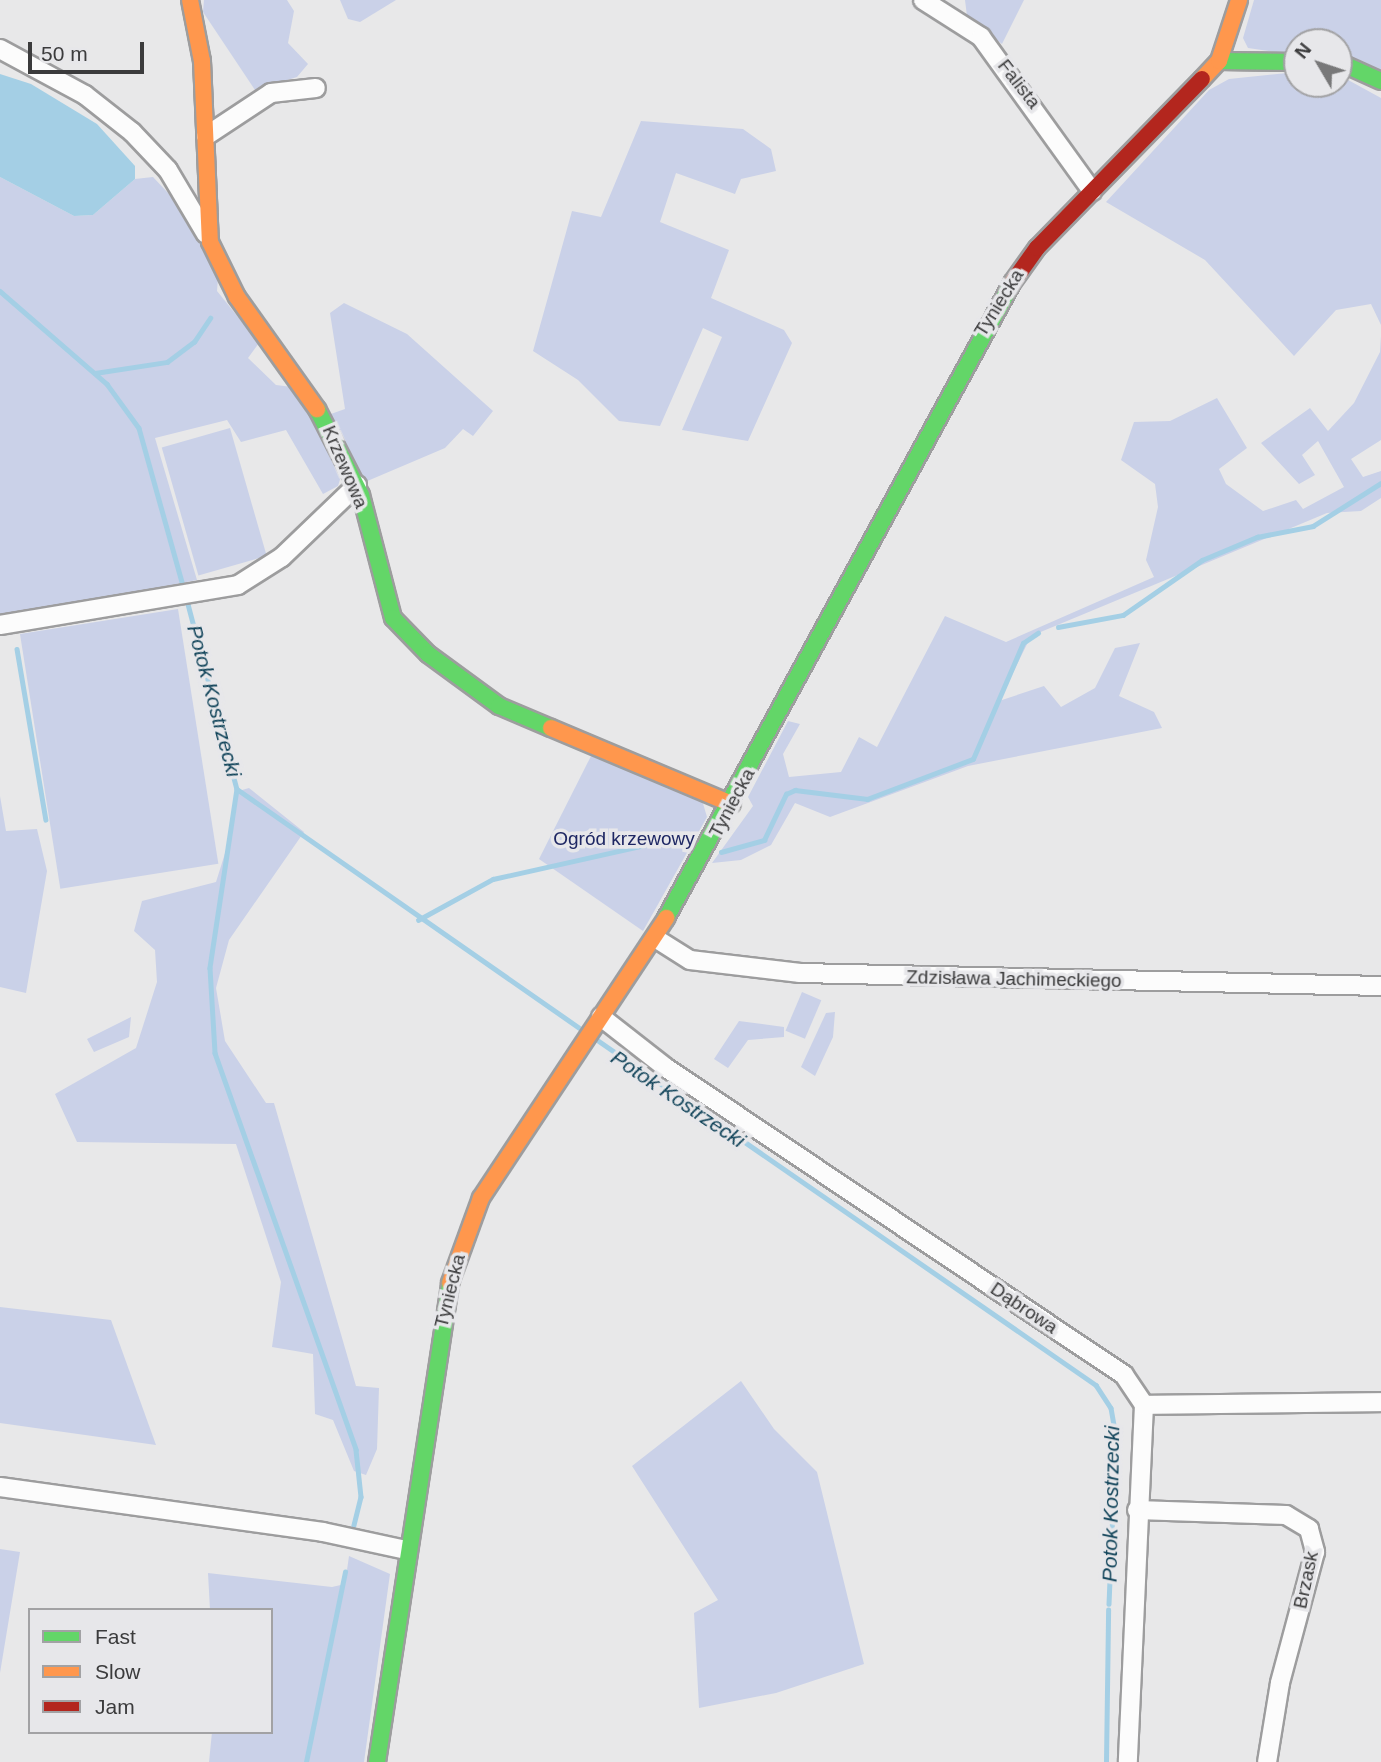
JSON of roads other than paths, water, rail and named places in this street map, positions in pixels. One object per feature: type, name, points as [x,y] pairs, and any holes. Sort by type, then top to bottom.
[{"type":"street","name":"Krzewowa","points":[[190,0],[202,61],[209,242],[259,330],[330,428],[357,485],[393,618],[428,654],[499,706],[732,804]]},
{"type":"street","name":"Falista","points":[[923,0],[981,37],[1092,191]]},
{"type":"street","name":"Tyniecka","points":[[377,1762],[439,1336],[462,1241],[490,1182],[655,938],[732,804],[989,315],[1015,274],[1219,61],[1239,0]]},
{"type":"street","points":[[0,49],[85,95],[132,132],[168,170],[209,242]]},
{"type":"street","points":[[1219,61],[1283,62]]},
{"type":"street","points":[[1353,68],[1381,81]]},
{"type":"street","points":[[206,136],[271,93],[316,88]]},
{"type":"street","points":[[0,625],[186,595],[259,576],[357,485]]},
{"type":"street","name":"Zdzisława Jachimeckiego","points":[[655,938],[690,960],[800,972],[1381,986]]},
{"type":"street","name":"Dąbrowa","points":[[596,1023],[1124,1375],[1144,1405]]},
{"type":"street","points":[[1128,1762],[1137,1510],[1144,1405],[1381,1402]]},
{"type":"street","points":[[0,1487],[323,1531],[406,1550]]},
{"type":"street","name":"Brzask","points":[[1137,1510],[1286,1515],[1309,1529],[1315,1552],[1280,1683],[1267,1762]]},
{"type":"waterway","name":"Potok Kostrzecki","points":[[0,291],[107,384],[139,428],[183,586]]},
{"type":"waterway","points":[[95,373],[167,362],[194,342],[210,318]]},
{"type":"waterway","points":[[1058,627],[1123,615],[1202,560],[1257,537],[1313,526],[1381,483]]},
{"type":"waterway","name":"Potok Kostrzecki","points":[[188,604],[237,789],[583,1030]]},
{"type":"waterway","points":[[721,852],[764,840],[786,794],[795,790],[867,799],[973,759],[1023,643],[1038,633]]},
{"type":"waterway","points":[[17,649],[46,820]]},
{"type":"waterway","points":[[237,789],[210,968],[215,1053],[356,1450],[361,1497],[354,1525]]},
{"type":"waterway","points":[[418,920],[493,879],[676,838],[696,844]]},
{"type":"waterway","name":"Potok Kostrzecki","points":[[596,1039],[1096,1385],[1111,1408],[1116,1437],[1109,1604]]},
{"type":"waterway","points":[[306,1762],[345,1572]]},
{"type":"waterway","name":"Potok Kostrzecki","points":[[1106,1762],[1108,1610]]},
{"type":"park label","name":"Ogród krzewowy","points":[[624,839]]}]
